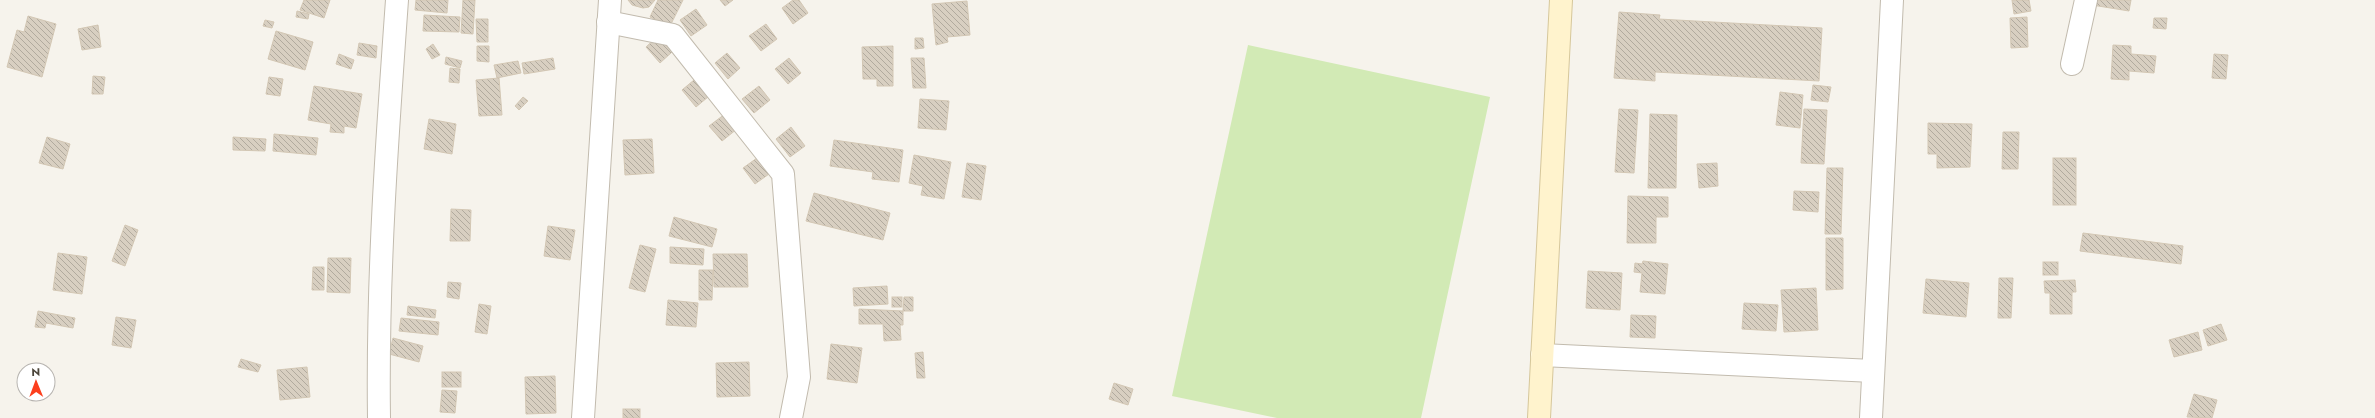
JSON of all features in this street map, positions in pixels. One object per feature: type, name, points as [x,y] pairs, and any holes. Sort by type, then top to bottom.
[{"type":"street","points":[[379,418],[378,330],[380,277],[385,163],[397,0]]},
{"type":"street","points":[[583,418],[610,0]]},
{"type":"street","points":[[1539,418],[1561,0]]},
{"type":"street","points":[[1871,418],[1892,0]]},
{"type":"street","points":[[2072,64],[2086,0]]},
{"type":"street","points":[[608,22],[673,36],[783,174],[799,377],[790,418]]},
{"type":"street","points":[[1542,355],[1873,371]]},
{"type":"green space","points":[[1248,45],[1490,97],[1421,418],[1277,418],[1172,396]]},
{"type":"building","points":[[304,0],[330,0],[324,18],[300,10]]},
{"type":"building","points":[[416,0],[448,0],[447,13],[415,10]]},
{"type":"building","points":[[463,0],[475,0],[473,34],[461,33]]},
{"type":"building","points":[[628,0],[655,0],[649,7],[643,8],[632,5]]},
{"type":"building","points":[[658,0],[683,0],[670,26],[650,17]]},
{"type":"building","points":[[720,0],[733,0],[725,6]]},
{"type":"building","points":[[793,0],[799,0],[808,13],[793,24],[782,8]]},
{"type":"building","points":[[2012,0],[2029,0],[2031,11],[2014,14]]},
{"type":"building","points":[[2093,0],[2131,0],[2129,11],[2092,5]]},
{"type":"building","points":[[967,1],[970,35],[947,37],[948,42],[936,45],[932,4]]},
{"type":"building","points":[[696,9],[707,25],[691,36],[680,20]]},
{"type":"building","points":[[297,11],[309,14],[308,19],[296,17]]},
{"type":"building","points":[[1619,12],[1660,15],[1659,19],[1822,28],[1819,81],[1655,72],[1655,81],[1614,78]]},
{"type":"building","points":[[424,15],[460,17],[459,32],[423,31]]},
{"type":"building","points":[[28,16],[56,24],[42,77],[7,67],[17,30],[24,32]]},
{"type":"building","points":[[2027,17],[2028,47],[2011,48],[2010,18]]},
{"type":"building","points":[[2154,18],[2167,18],[2166,29],[2153,28]]},
{"type":"building","points":[[476,19],[488,19],[488,42],[477,42]]},
{"type":"building","points":[[265,20],[274,22],[272,28],[263,26]]},
{"type":"building","points":[[766,24],[777,39],[761,51],[749,36]]},
{"type":"building","points":[[98,25],[101,47],[82,50],[78,29]]},
{"type":"building","points":[[276,31],[313,42],[305,70],[268,59]]},
{"type":"building","points":[[658,36],[672,52],[660,63],[646,47]]},
{"type":"building","points":[[915,38],[923,38],[924,48],[915,49]]},
{"type":"building","points":[[359,43],[377,46],[376,58],[357,55]]},
{"type":"building","points":[[433,44],[440,55],[432,59],[426,49]]},
{"type":"building","points":[[2113,45],[2131,46],[2131,54],[2156,56],[2154,73],[2129,71],[2129,80],[2111,79]]},
{"type":"building","points":[[477,46],[489,46],[489,62],[477,61]]},
{"type":"building","points":[[893,46],[893,86],[877,86],[877,79],[863,79],[862,47]]},
{"type":"building","points":[[727,53],[740,68],[728,79],[715,63]]},
{"type":"building","points":[[339,54],[354,60],[351,69],[336,64]]},
{"type":"building","points":[[2214,54],[2228,55],[2226,79],[2212,78]]},
{"type":"building","points":[[446,57],[462,61],[460,68],[445,64]]},
{"type":"building","points":[[553,58],[555,69],[524,74],[522,63]]},
{"type":"building","points":[[789,58],[801,73],[788,84],[775,69]]},
{"type":"building","points":[[911,58],[924,58],[926,88],[913,88]]},
{"type":"building","points":[[518,61],[521,73],[497,78],[494,65]]},
{"type":"building","points":[[450,68],[460,69],[459,83],[449,82]]},
{"type":"building","points":[[93,76],[105,77],[103,94],[92,94]]},
{"type":"building","points":[[269,77],[283,79],[280,96],[266,94]]},
{"type":"building","points":[[499,78],[502,115],[479,116],[476,80]]},
{"type":"building","points":[[694,80],[708,97],[696,107],[682,90]]},
{"type":"building","points":[[1813,85],[1831,87],[1828,102],[1811,100]]},
{"type":"building","points":[[314,86],[362,94],[356,128],[344,126],[344,133],[330,132],[331,124],[308,120]]},
{"type":"building","points":[[759,86],[770,100],[754,113],[742,99]]},
{"type":"building","points":[[1780,92],[1803,95],[1800,128],[1776,125]]},
{"type":"building","points":[[523,97],[528,101],[519,110],[515,106]]},
{"type":"building","points":[[920,99],[949,101],[946,130],[918,128]]},
{"type":"building","points":[[1619,109],[1638,110],[1634,173],[1615,172]]},
{"type":"building","points":[[1804,109],[1827,110],[1824,164],[1801,163]]},
{"type":"building","points":[[725,114],[737,129],[722,141],[709,126]]},
{"type":"building","points":[[1650,114],[1677,115],[1676,188],[1648,188]]},
{"type":"building","points":[[429,119],[456,124],[452,154],[424,149]]},
{"type":"building","points":[[1928,123],[1972,124],[1970,167],[1937,168],[1937,154],[1928,154]]},
{"type":"building","points":[[791,127],[805,146],[790,157],[776,139]]},
{"type":"building","points":[[2003,132],[2019,132],[2018,169],[2002,169]]},
{"type":"building","points":[[274,134],[318,138],[316,155],[273,151]]},
{"type":"building","points":[[47,137],[70,144],[63,169],[39,163]]},
{"type":"building","points":[[233,137],[266,139],[265,151],[233,150]]},
{"type":"building","points":[[652,139],[654,173],[625,175],[623,140]]},
{"type":"building","points":[[834,140],[903,150],[899,182],[872,179],[873,172],[830,166]]},
{"type":"building","points":[[914,155],[951,162],[944,199],[921,195],[923,186],[909,183]]},
{"type":"building","points":[[757,158],[769,174],[755,184],[743,168]]},
{"type":"building","points":[[2053,158],[2076,158],[2076,205],[2053,205]]},
{"type":"building","points":[[967,163],[986,166],[981,200],[962,197]]},
{"type":"building","points":[[1717,163],[1718,186],[1699,188],[1697,164]]},
{"type":"building","points":[[1827,168],[1843,168],[1841,234],[1825,234]]},
{"type":"building","points":[[1794,191],[1819,192],[1818,212],[1793,210]]},
{"type":"building","points":[[814,193],[890,213],[883,240],[806,221]]},
{"type":"building","points":[[1628,196],[1668,197],[1668,217],[1656,217],[1656,243],[1627,243]]},
{"type":"building","points":[[451,209],[471,210],[470,241],[450,241]]},
{"type":"building","points":[[674,217],[717,229],[712,247],[669,236]]},
{"type":"building","points":[[125,225],[138,230],[125,266],[112,261]]},
{"type":"building","points":[[548,226],[575,230],[570,260],[544,256]]},
{"type":"building","points":[[2083,233],[2183,246],[2181,264],[2080,251]]},
{"type":"building","points":[[1826,238],[1843,238],[1843,289],[1826,290]]},
{"type":"building","points":[[640,245],[656,249],[645,292],[629,288]]},
{"type":"building","points":[[670,247],[704,249],[703,265],[670,263]]},
{"type":"building","points":[[58,253],[87,257],[82,294],[53,290]]},
{"type":"building","points":[[713,254],[747,254],[748,287],[714,287]]},
{"type":"building","points":[[328,258],[351,258],[350,293],[327,292]]},
{"type":"building","points":[[1643,261],[1668,264],[1665,294],[1640,292],[1642,273],[1634,272],[1635,263],[1642,264]]},
{"type":"building","points":[[2043,262],[2058,262],[2058,275],[2043,275]]},
{"type":"building","points":[[313,267],[324,267],[324,290],[312,290]]},
{"type":"building","points":[[699,270],[713,270],[712,300],[699,300]]},
{"type":"building","points":[[1588,271],[1622,273],[1620,310],[1586,308]]},
{"type":"building","points":[[1999,278],[2013,278],[2011,318],[1998,318]]},
{"type":"building","points":[[1926,279],[1969,283],[1966,317],[1923,313]]},
{"type":"building","points":[[2075,280],[2076,292],[2072,292],[2072,314],[2050,314],[2050,293],[2045,293],[2044,281]]},
{"type":"building","points":[[448,282],[461,283],[459,299],[447,297]]},
{"type":"building","points":[[887,286],[888,304],[854,306],[853,288]]},
{"type":"building","points":[[1816,288],[1818,330],[1784,332],[1781,290]]},
{"type":"building","points":[[892,297],[902,297],[902,307],[892,307]]},
{"type":"building","points":[[904,297],[913,297],[913,311],[903,311]]},
{"type":"building","points":[[668,300],[698,303],[696,327],[666,325]]},
{"type":"building","points":[[1744,303],[1778,305],[1776,331],[1742,329]]},
{"type":"building","points":[[479,304],[491,306],[487,334],[475,332]]},
{"type":"building","points":[[408,306],[436,310],[435,318],[407,315]]},
{"type":"building","points":[[859,309],[903,311],[903,325],[900,325],[901,340],[884,341],[883,324],[859,324]]},
{"type":"building","points":[[38,311],[75,318],[73,328],[46,323],[45,328],[35,327]]},
{"type":"building","points":[[1631,315],[1656,316],[1655,338],[1630,337]]},
{"type":"building","points":[[116,317],[136,320],[131,348],[112,345]]},
{"type":"building","points":[[401,318],[439,322],[438,335],[399,331]]},
{"type":"building","points":[[2221,324],[2227,340],[2208,346],[2203,330]]},
{"type":"building","points":[[2198,332],[2202,350],[2174,357],[2169,340]]},
{"type":"building","points":[[393,338],[423,346],[419,362],[389,354]]},
{"type":"building","points":[[831,344],[862,348],[857,383],[827,379]]},
{"type":"building","points":[[923,352],[925,378],[917,378],[915,353]]},
{"type":"building","points":[[241,359],[261,365],[258,372],[238,367]]},
{"type":"building","points":[[749,362],[750,396],[717,397],[716,363]]},
{"type":"building","points":[[307,367],[310,397],[280,400],[277,370]]},
{"type":"building","points":[[442,372],[461,372],[461,387],[442,387]]},
{"type":"building","points":[[555,376],[556,413],[526,414],[525,377]]},
{"type":"building","points":[[1114,383],[1133,389],[1128,405],[1109,399]]},
{"type":"building","points":[[442,390],[457,391],[455,413],[440,412]]},
{"type":"building","points":[[2194,394],[2217,400],[2212,418],[2187,417]]},
{"type":"building","points":[[623,409],[640,409],[640,418],[623,418]]}]
